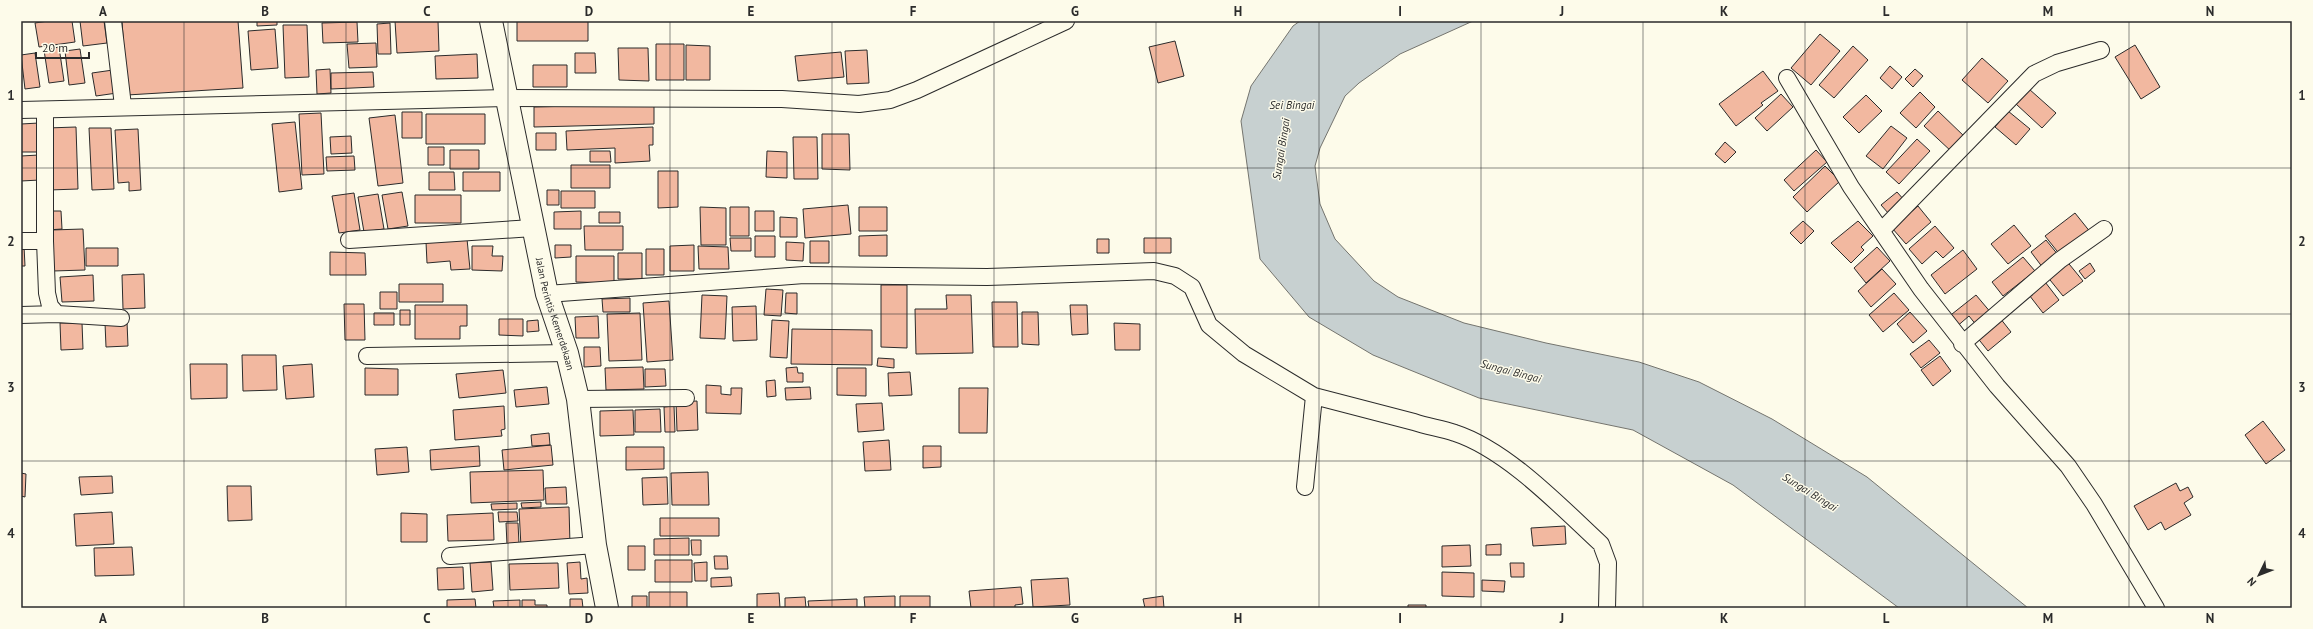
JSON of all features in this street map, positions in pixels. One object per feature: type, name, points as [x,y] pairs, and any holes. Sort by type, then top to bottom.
[{"type":"street","points":[[113,21],[123,106]]},
{"type":"street","name":"Jalan Perintis Kemerdekaan","points":[[491,21],[547,294],[567,353],[578,399],[595,545],[607,608]]},
{"type":"street","points":[[21,110],[123,106],[506,98],[782,98],[859,104],[882,101],[917,90],[1066,21]]},
{"type":"street","points":[[1882,230],[2034,74],[2057,63],[2101,50]]},
{"type":"street","points":[[1787,78],[1851,187],[1882,230],[1921,289],[1962,344],[2002,392],[2068,466],[2094,504],[2156,608]]},
{"type":"street","points":[[45,110],[45,241],[47,293],[50,306],[57,314]]},
{"type":"street","points":[[349,240],[533,228]]},
{"type":"street","points":[[1962,344],[2060,260],[2104,229]]},
{"type":"street","points":[[21,241],[45,241]]},
{"type":"street","points":[[547,294],[804,275],[987,277],[1154,271],[1175,276],[1192,287],[1209,325],[1244,354],[1314,396],[1414,422],[1429,428],[1456,433],[1505,459],[1601,544],[1608,564],[1607,608]]},
{"type":"street","points":[[21,315],[57,314],[121,318]]},
{"type":"street","points":[[367,356],[567,353]]},
{"type":"street","points":[[1305,487],[1314,396]]},
{"type":"street","points":[[578,399],[686,398]]},
{"type":"street","points":[[450,556],[595,545]]},
{"type":"water","name":"Sei Bingai","points":[[1300,21],[1473,21],[1400,54],[1359,83],[1345,96],[1320,148],[1315,166],[1320,204],[1335,239],[1374,281],[1398,297],[1464,323],[1546,343],[1639,362],[1699,382],[1772,419],[1867,477],[2028,608],[1899,608],[1733,485],[1633,430],[1479,398],[1373,355],[1309,317],[1260,259],[1241,121],[1251,86],[1293,26]]},
{"type":"building","points":[[48,21],[72,21],[75,42],[39,47],[35,23]]},
{"type":"building","points":[[80,21],[104,21],[107,43],[83,46]]},
{"type":"building","points":[[122,21],[238,21],[243,88],[127,95]]},
{"type":"building","points":[[257,21],[277,21],[277,25],[257,26]]},
{"type":"building","points":[[395,21],[438,21],[439,51],[397,53]]},
{"type":"building","points":[[517,21],[588,21],[588,41],[517,41]]},
{"type":"building","points":[[357,22],[358,42],[323,43],[322,23]]},
{"type":"building","points":[[390,23],[391,54],[378,54],[377,24]]},
{"type":"building","points":[[283,25],[307,25],[309,77],[285,78]]},
{"type":"building","points":[[275,29],[278,68],[251,70],[248,31]]},
{"type":"building","points":[[1820,34],[1840,51],[1811,85],[1791,68]]},
{"type":"building","points":[[1175,41],[1184,76],[1158,83],[1149,47]]},
{"type":"building","points":[[376,43],[377,67],[349,68],[347,44]]},
{"type":"building","points":[[656,44],[684,44],[684,80],[656,80]]},
{"type":"building","points":[[686,45],[710,46],[710,80],[686,80]]},
{"type":"building","points":[[2135,45],[2160,87],[2141,99],[2115,57]]},
{"type":"building","points":[[1853,46],[1868,60],[1834,98],[1819,85]]},
{"type":"building","points":[[59,47],[64,81],[49,83],[44,50]]},
{"type":"building","points":[[618,48],[648,48],[649,81],[619,80]]},
{"type":"building","points":[[80,49],[85,83],[69,85],[65,51]]},
{"type":"building","points":[[867,50],[869,83],[847,84],[845,51]]},
{"type":"building","points":[[841,52],[844,77],[798,81],[795,56]]},
{"type":"building","points":[[35,53],[40,87],[25,89],[21,55]]},
{"type":"building","points":[[575,53],[595,53],[596,73],[575,73]]},
{"type":"building","points":[[477,54],[478,78],[436,79],[435,56]]},
{"type":"building","points":[[1982,58],[2008,81],[1988,103],[1962,80]]},
{"type":"building","points":[[533,65],[567,65],[567,87],[533,87]]},
{"type":"building","points":[[1890,66],[1902,77],[1892,89],[1880,78]]},
{"type":"building","points":[[330,69],[331,93],[317,94],[316,70]]},
{"type":"building","points":[[1915,69],[1923,76],[1913,87],[1905,79]]},
{"type":"building","points":[[113,70],[117,93],[96,96],[92,73]]},
{"type":"building","points":[[1763,71],[1778,91],[1761,103],[1763,105],[1736,126],[1719,104]]},
{"type":"building","points":[[373,72],[374,87],[331,89],[331,73]]},
{"type":"building","points":[[2029,89],[2056,113],[2042,128],[2016,104]]},
{"type":"building","points":[[1920,92],[1935,107],[1916,128],[1900,113]]},
{"type":"building","points":[[1781,94],[1793,107],[1767,131],[1755,118]]},
{"type":"building","points":[[1866,95],[1882,111],[1859,133],[1843,117]]},
{"type":"building","points":[[654,104],[654,124],[534,127],[534,107]]},
{"type":"building","points":[[1938,111],[1966,138],[1952,152],[1924,126]]},
{"type":"building","points":[[2008,111],[2030,129],[2016,145],[1995,127]]},
{"type":"building","points":[[402,112],[422,112],[422,138],[402,138]]},
{"type":"building","points":[[321,113],[324,174],[302,175],[299,114]]},
{"type":"building","points":[[426,114],[485,114],[485,144],[426,144]]},
{"type":"building","points":[[395,115],[403,183],[378,186],[369,118]]},
{"type":"building","points":[[295,122],[302,189],[279,192],[272,124]]},
{"type":"building","points":[[39,123],[41,152],[21,152],[21,124]]},
{"type":"building","points":[[1891,126],[1907,138],[1883,169],[1866,156]]},
{"type":"building","points":[[76,127],[78,189],[49,190],[47,128]]},
{"type":"building","points":[[653,127],[653,145],[649,145],[650,161],[615,163],[615,148],[567,150],[566,131]]},
{"type":"building","points":[[89,128],[111,128],[114,189],[92,190]]},
{"type":"building","points":[[138,129],[141,190],[129,191],[129,182],[118,183],[115,130]]},
{"type":"building","points":[[536,133],[556,133],[556,150],[536,150]]},
{"type":"building","points":[[822,134],[849,134],[850,170],[822,169]]},
{"type":"building","points":[[351,136],[352,153],[331,154],[330,137]]},
{"type":"building","points":[[793,137],[817,137],[818,179],[794,179]]},
{"type":"building","points":[[1917,139],[1930,151],[1899,184],[1886,172]]},
{"type":"building","points":[[1725,142],[1736,152],[1725,163],[1715,154]]},
{"type":"building","points":[[428,147],[444,147],[444,165],[428,165]]},
{"type":"building","points":[[450,150],[479,150],[479,169],[450,169]]},
{"type":"building","points":[[1816,150],[1827,162],[1794,191],[1784,180]]},
{"type":"building","points":[[590,151],[610,151],[611,162],[590,162]]},
{"type":"building","points":[[767,151],[787,152],[787,178],[766,177]]},
{"type":"building","points":[[39,155],[40,180],[21,181],[21,156]]},
{"type":"building","points":[[354,156],[355,170],[327,171],[326,157]]},
{"type":"building","points":[[571,165],[610,165],[610,188],[571,188]]},
{"type":"building","points":[[1825,166],[1840,181],[1807,212],[1793,197]]},
{"type":"building","points":[[658,171],[678,171],[678,207],[658,208]]},
{"type":"building","points":[[429,172],[454,172],[455,190],[429,190]]},
{"type":"building","points":[[463,172],[500,172],[500,191],[463,191]]},
{"type":"building","points":[[547,190],[559,190],[559,205],[547,205]]},
{"type":"building","points":[[561,191],[595,191],[595,208],[561,208]]},
{"type":"building","points":[[402,192],[408,226],[388,229],[382,195]]},
{"type":"building","points":[[1897,192],[1905,201],[1889,214],[1881,205]]},
{"type":"building","points":[[354,193],[360,230],[339,233],[332,196]]},
{"type":"building","points":[[378,194],[384,229],[364,232],[358,197]]},
{"type":"building","points":[[415,195],[461,195],[461,223],[415,223]]},
{"type":"building","points":[[848,205],[851,234],[805,238],[803,209]]},
{"type":"building","points":[[1918,206],[1931,222],[1906,244],[1892,228]]},
{"type":"building","points":[[700,207],[726,208],[726,245],[701,245]]},
{"type":"building","points":[[730,207],[749,207],[749,236],[730,236]]},
{"type":"building","points":[[859,207],[887,207],[887,231],[859,231]]},
{"type":"building","points":[[46,211],[61,211],[62,229],[47,230]]},
{"type":"building","points":[[581,211],[581,229],[554,229],[554,212]]},
{"type":"building","points":[[755,211],[774,211],[774,231],[755,231]]},
{"type":"building","points":[[599,212],[620,212],[620,223],[599,223]]},
{"type":"building","points":[[2075,213],[2091,233],[2061,256],[2045,236]]},
{"type":"building","points":[[780,217],[797,218],[797,237],[780,237]]},
{"type":"building","points":[[1803,221],[1814,231],[1801,244],[1790,233]]},
{"type":"building","points":[[1858,221],[1873,236],[1861,247],[1864,250],[1851,263],[1831,243]]},
{"type":"building","points":[[2014,225],[2031,246],[2008,264],[1991,244]]},
{"type":"building","points":[[584,226],[623,226],[623,250],[585,250]]},
{"type":"building","points":[[1935,226],[1954,248],[1943,258],[1936,251],[1922,264],[1909,249]]},
{"type":"building","points":[[83,229],[85,270],[53,271],[51,230]]},
{"type":"building","points":[[887,235],[887,256],[859,256],[859,236]]},
{"type":"building","points":[[755,236],[775,236],[775,257],[755,257]]},
{"type":"building","points":[[730,238],[751,238],[751,251],[731,251]]},
{"type":"building","points":[[1144,238],[1171,238],[1171,253],[1144,253]]},
{"type":"building","points":[[467,239],[470,269],[451,270],[450,261],[427,263],[426,242]]},
{"type":"building","points":[[1097,239],[1109,239],[1109,253],[1097,253]]},
{"type":"building","points":[[2046,240],[2059,256],[2043,268],[2031,252]]},
{"type":"building","points":[[810,241],[829,241],[829,263],[810,263]]},
{"type":"building","points":[[786,242],[804,243],[803,261],[786,260]]},
{"type":"building","points":[[555,245],[571,245],[571,257],[555,258]]},
{"type":"building","points":[[694,245],[694,271],[670,271],[670,246]]},
{"type":"building","points":[[21,246],[24,246],[25,266],[21,266]]},
{"type":"building","points":[[472,246],[493,246],[492,256],[503,256],[502,271],[472,270]]},
{"type":"building","points":[[698,246],[728,247],[729,269],[699,269]]},
{"type":"building","points":[[1877,247],[1890,261],[1866,283],[1854,268]]},
{"type":"building","points":[[86,248],[118,248],[118,266],[86,266]]},
{"type":"building","points":[[646,249],[664,249],[664,275],[646,275]]},
{"type":"building","points":[[1963,250],[1977,269],[1945,294],[1931,275]]},
{"type":"building","points":[[330,252],[365,253],[366,275],[330,275]]},
{"type":"building","points":[[618,253],[642,253],[642,279],[618,279]]},
{"type":"building","points":[[576,256],[614,256],[614,283],[576,282]]},
{"type":"building","points":[[2023,257],[2035,271],[2003,296],[1992,282]]},
{"type":"building","points":[[2065,259],[2083,281],[2063,296],[2046,275]]},
{"type":"building","points":[[2090,263],[2095,271],[2085,279],[2079,271]]},
{"type":"building","points":[[1882,269],[1896,284],[1871,307],[1858,291]]},
{"type":"building","points":[[144,274],[145,308],[123,309],[122,275]]},
{"type":"building","points":[[93,275],[94,301],[62,302],[60,277]]},
{"type":"building","points":[[2042,278],[2059,300],[2043,313],[2026,291]]},
{"type":"building","points":[[399,284],[443,284],[443,302],[399,302]]},
{"type":"building","points":[[881,285],[907,285],[907,348],[881,347]]},
{"type":"building","points":[[766,289],[783,290],[781,316],[764,315]]},
{"type":"building","points":[[380,292],[397,292],[397,309],[380,309]]},
{"type":"building","points":[[786,293],[797,293],[797,314],[785,313]]},
{"type":"building","points":[[1894,293],[1909,310],[1883,332],[1869,315]]},
{"type":"building","points":[[702,295],[727,296],[725,339],[700,338]]},
{"type":"building","points":[[946,295],[971,295],[973,353],[916,354],[915,309],[947,309]]},
{"type":"building","points":[[1976,295],[1992,314],[1977,326],[1969,316],[1955,328],[1947,318]]},
{"type":"building","points":[[630,298],[630,312],[603,312],[602,299]]},
{"type":"building","points":[[669,301],[673,360],[647,362],[643,303]]},
{"type":"building","points":[[992,302],[1017,302],[1018,347],[993,347]]},
{"type":"building","points":[[344,304],[364,304],[365,340],[345,340]]},
{"type":"building","points":[[415,305],[467,305],[467,326],[460,326],[460,339],[415,339]]},
{"type":"building","points":[[1070,305],[1087,305],[1088,334],[1072,335]]},
{"type":"building","points":[[756,306],[757,340],[733,341],[732,307]]},
{"type":"building","points":[[400,310],[410,310],[410,325],[400,325]]},
{"type":"building","points":[[1022,312],[1038,312],[1039,345],[1022,344]]},
{"type":"building","points":[[1910,312],[1927,331],[1913,343],[1897,324]]},
{"type":"building","points":[[374,313],[394,313],[394,325],[374,325]]},
{"type":"building","points":[[640,313],[642,360],[609,361],[607,314]]},
{"type":"building","points":[[598,316],[599,338],[576,338],[575,317]]},
{"type":"building","points":[[2000,318],[2011,332],[1988,351],[1976,336]]},
{"type":"building","points":[[499,319],[523,319],[523,336],[499,335]]},
{"type":"building","points":[[538,320],[539,331],[527,332],[527,321]]},
{"type":"building","points":[[772,320],[789,321],[787,358],[770,357]]},
{"type":"building","points":[[127,322],[128,346],[106,347],[105,323]]},
{"type":"building","points":[[60,323],[82,323],[83,349],[61,350]]},
{"type":"building","points":[[1114,323],[1140,324],[1140,350],[1115,350]]},
{"type":"building","points":[[792,329],[872,330],[872,365],[791,364]]},
{"type":"building","points":[[1929,340],[1940,353],[1921,368],[1910,354]]},
{"type":"building","points":[[584,347],[600,347],[601,366],[584,367]]},
{"type":"building","points":[[242,355],[276,355],[277,390],[243,391]]},
{"type":"building","points":[[1940,356],[1951,371],[1933,386],[1921,370]]},
{"type":"building","points":[[878,358],[894,359],[894,368],[877,366]]},
{"type":"building","points":[[190,364],[227,364],[227,398],[191,399]]},
{"type":"building","points":[[312,364],[314,397],[286,399],[283,366]]},
{"type":"building","points":[[643,367],[644,389],[606,390],[605,368]]},
{"type":"building","points":[[797,367],[798,373],[803,373],[803,382],[787,382],[786,368]]},
{"type":"building","points":[[365,368],[398,369],[398,395],[365,395]]},
{"type":"building","points":[[837,368],[866,368],[866,396],[837,395]]},
{"type":"building","points":[[645,369],[665,369],[666,386],[645,387]]},
{"type":"building","points":[[503,370],[506,393],[459,398],[456,374]]},
{"type":"building","points":[[910,372],[912,395],[889,396],[888,373]]},
{"type":"building","points":[[775,380],[776,396],[767,397],[766,381]]},
{"type":"building","points":[[706,385],[721,386],[721,394],[731,395],[731,388],[742,388],[741,414],[706,413]]},
{"type":"building","points":[[547,387],[549,404],[516,407],[514,390]]},
{"type":"building","points":[[810,387],[811,399],[786,400],[785,388]]},
{"type":"building","points":[[959,388],[988,388],[987,433],[959,433]]},
{"type":"building","points":[[697,401],[698,430],[677,431],[676,402]]},
{"type":"building","points":[[882,403],[884,430],[858,432],[856,404]]},
{"type":"building","points":[[504,406],[505,429],[501,430],[502,436],[455,440],[453,410]]},
{"type":"building","points":[[674,406],[675,432],[665,432],[664,407]]},
{"type":"building","points":[[660,409],[661,432],[635,432],[635,410]]},
{"type":"building","points":[[633,410],[634,435],[600,436],[600,411]]},
{"type":"building","points":[[2263,421],[2285,450],[2266,464],[2245,435]]},
{"type":"building","points":[[549,433],[550,445],[532,446],[531,435]]},
{"type":"building","points":[[889,440],[891,470],[865,471],[863,442]]},
{"type":"building","points":[[551,445],[553,465],[504,470],[502,450]]},
{"type":"building","points":[[479,446],[480,466],[431,470],[430,450]]},
{"type":"building","points":[[923,446],[941,446],[941,467],[923,468]]},
{"type":"building","points":[[407,447],[409,472],[377,475],[375,449]]},
{"type":"building","points":[[626,447],[664,447],[664,469],[626,470]]},
{"type":"building","points":[[543,470],[544,500],[471,503],[470,472]]},
{"type":"building","points":[[708,472],[709,505],[672,505],[671,473]]},
{"type":"building","points":[[21,473],[26,474],[25,497],[21,496]]},
{"type":"building","points":[[112,476],[113,493],[81,495],[79,477]]},
{"type":"building","points":[[667,477],[668,504],[643,505],[642,478]]},
{"type":"building","points":[[2176,483],[2180,491],[2188,487],[2193,497],[2184,503],[2191,515],[2165,530],[2161,522],[2148,530],[2134,506]]},
{"type":"building","points":[[227,486],[251,486],[252,520],[228,521]]},
{"type":"building","points":[[566,487],[567,504],[546,504],[545,488]]},
{"type":"building","points":[[541,502],[541,507],[522,508],[521,503]]},
{"type":"building","points":[[517,503],[517,509],[492,510],[491,504]]},
{"type":"building","points":[[569,507],[570,545],[521,547],[519,509]]},
{"type":"building","points":[[112,512],[114,544],[76,546],[74,514]]},
{"type":"building","points":[[498,512],[517,512],[518,521],[499,522]]},
{"type":"building","points":[[401,513],[427,514],[427,542],[401,542]]},
{"type":"building","points":[[493,513],[494,540],[448,541],[447,515]]},
{"type":"building","points":[[660,518],[719,518],[719,536],[660,536]]},
{"type":"building","points":[[506,523],[518,523],[519,544],[507,545]]},
{"type":"building","points":[[1565,526],[1566,544],[1533,546],[1531,528]]},
{"type":"building","points":[[689,538],[689,555],[654,555],[654,539]]},
{"type":"building","points":[[691,540],[701,540],[701,555],[692,555]]},
{"type":"building","points":[[1501,544],[1501,555],[1486,555],[1486,545]]},
{"type":"building","points":[[1470,545],[1471,566],[1442,567],[1442,546]]},
{"type":"building","points":[[628,546],[645,546],[645,570],[628,570]]},
{"type":"building","points":[[132,547],[134,575],[95,576],[94,548]]},
{"type":"building","points":[[714,556],[727,556],[728,569],[715,569]]},
{"type":"building","points":[[655,560],[692,560],[692,582],[655,582]]},
{"type":"building","points":[[491,562],[493,590],[472,592],[470,563]]},
{"type":"building","points":[[580,562],[581,579],[587,578],[588,593],[569,594],[567,563]]},
{"type":"building","points":[[707,562],[707,581],[695,581],[694,563]]},
{"type":"building","points":[[558,563],[559,588],[510,590],[509,564]]},
{"type":"building","points":[[1510,563],[1524,563],[1524,577],[1511,577]]},
{"type":"building","points":[[463,567],[464,589],[438,590],[437,568]]},
{"type":"building","points":[[1442,572],[1474,573],[1474,597],[1442,596]]},
{"type":"building","points":[[731,577],[732,586],[711,587],[711,578]]},
{"type":"building","points":[[1068,578],[1070,605],[1033,607],[1031,580]]},
{"type":"building","points":[[1482,580],[1505,581],[1504,592],[1482,591]]},
{"type":"building","points":[[1021,587],[1023,604],[1015,605],[1015,608],[971,608],[969,591]]},
{"type":"building","points":[[649,592],[687,592],[687,608],[649,608]]},
{"type":"building","points":[[779,593],[780,608],[757,608],[757,594]]},
{"type":"building","points":[[632,596],[647,596],[647,608],[632,608]]},
{"type":"building","points":[[895,596],[895,608],[865,608],[864,597]]},
{"type":"building","points":[[900,596],[930,596],[930,608],[900,608]]},
{"type":"building","points":[[1163,596],[1164,608],[1145,608],[1143,599]]},
{"type":"building","points":[[805,597],[806,608],[785,608],[785,598]]},
{"type":"building","points":[[475,599],[476,608],[447,608],[447,600]]},
{"type":"building","points":[[570,599],[582,599],[583,608],[570,608]]},
{"type":"building","points":[[857,599],[857,608],[809,608],[808,601]]},
{"type":"building","points":[[520,600],[520,608],[494,608],[493,601]]},
{"type":"building","points":[[522,600],[535,600],[535,605],[547,605],[547,608],[522,608]]},
{"type":"building","points":[[1408,605],[1426,605],[1426,608],[1408,608]]},
{"type":"water label","name":"Sungai Bingai","points":[[1281,149]]},
{"type":"water label","name":"Sungai Bingai","points":[[1511,371]]},
{"type":"water label","name":"Sungai Bingai","points":[[1810,492]]}]
